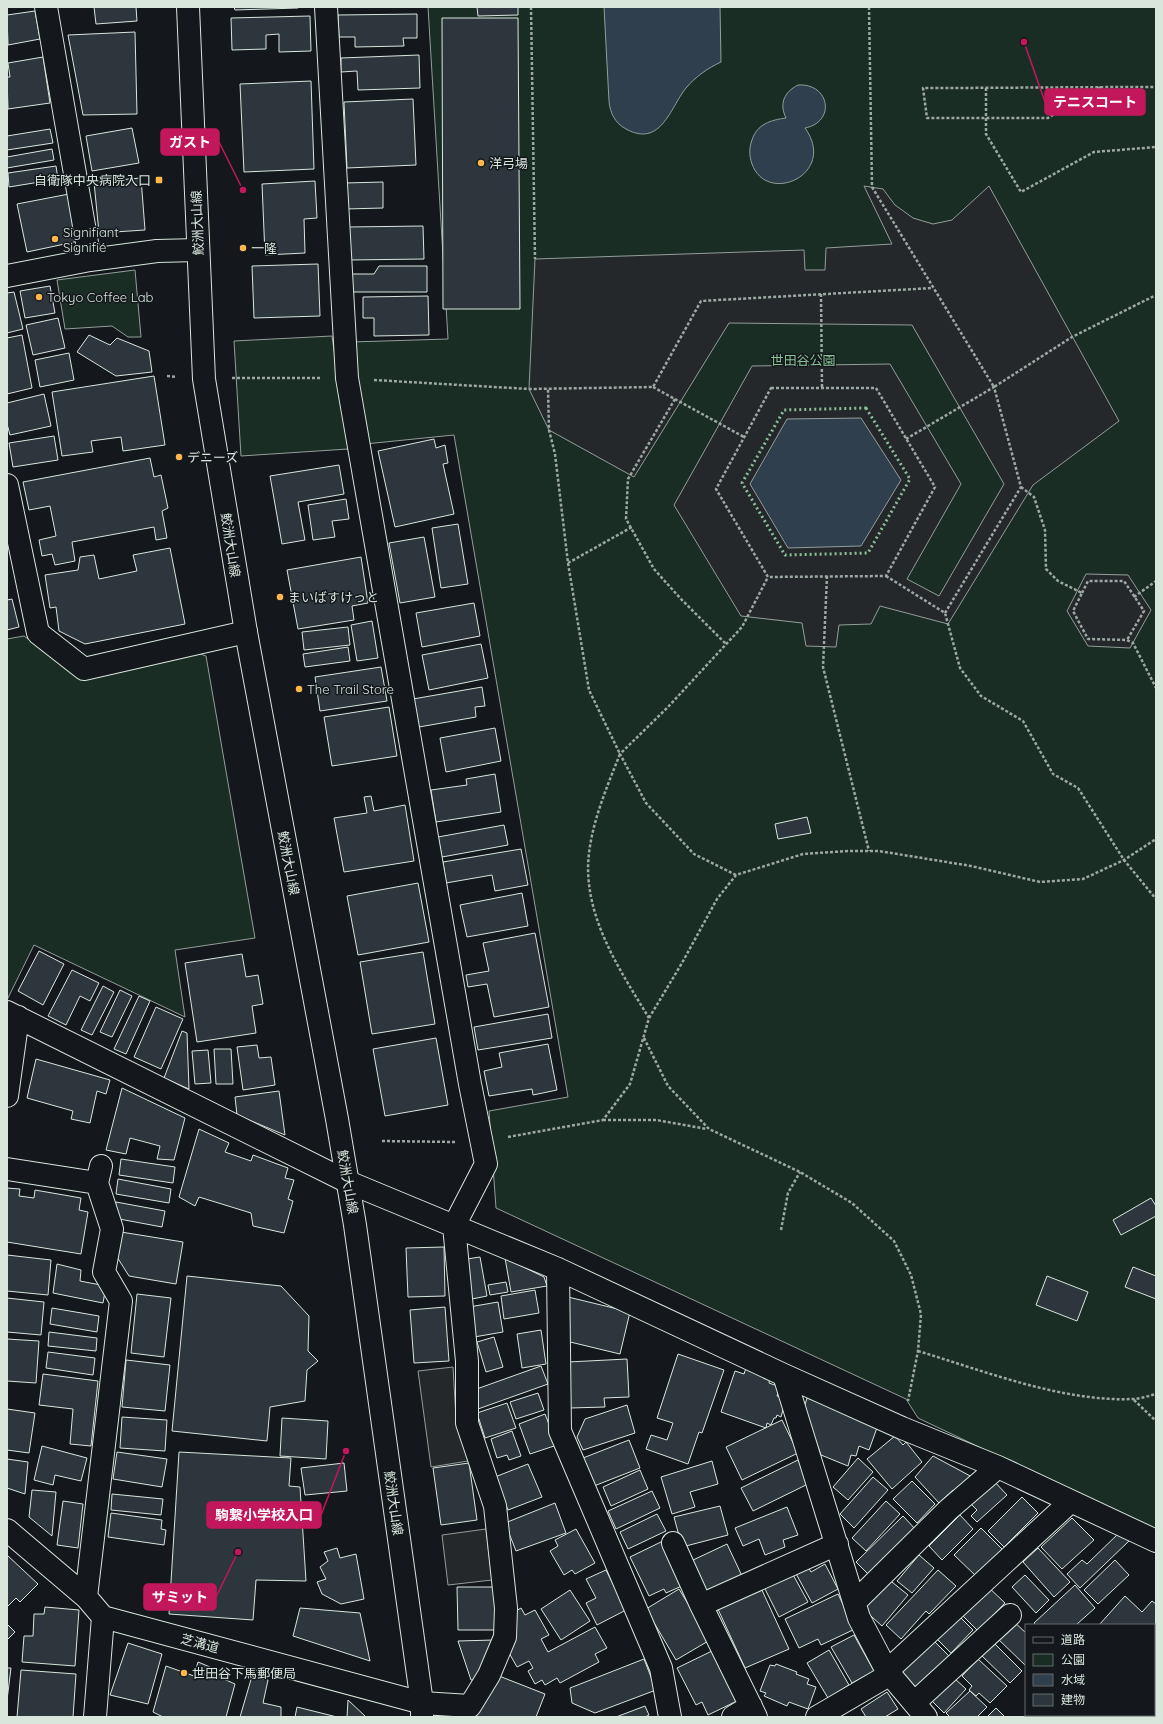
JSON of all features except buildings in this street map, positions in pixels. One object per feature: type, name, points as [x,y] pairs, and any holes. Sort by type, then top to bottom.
[{"type":"street","points":[[46,7],[90,260]]},
{"type":"street","name":"鮫洲大山線","points":[[188,7],[204,378],[246,632],[338,1120],[375,1364],[422,1710]]},
{"type":"street","points":[[326,7],[347,378],[486,1164],[454,1226]]},
{"type":"street","points":[[7,276],[90,260],[157,251],[198,250]]},
{"type":"street","points":[[7,485],[13,543],[38,633],[84,669],[246,632]]},
{"type":"street","points":[[7,1096],[12,1014],[348,1182],[558,1269],[784,1375],[902,1428],[998,1467],[1156,1541]]},
{"type":"street","points":[[7,1169],[99,1174],[112,1229],[104,1272],[121,1301],[86,1597]]},
{"type":"street","name":"芝溝道","points":[[103,1617],[422,1710],[470,1706],[489,1675],[505,1637],[506,1608],[495,1506],[467,1423],[468,1361],[454,1226]]},
{"type":"street","points":[[558,1269],[560,1431],[661,1668],[670,1717]]},
{"type":"street","points":[[784,1375],[859,1618],[888,1673],[920,1710],[1010,1615]]},
{"type":"street","points":[[855,1602],[948,1510],[998,1467]]},
{"type":"street","points":[[817,1717],[888,1673],[1070,1502]]},
{"type":"street","points":[[7,1530],[86,1597],[103,1617],[95,1717]]},
{"type":"street","points":[[673,1543],[701,1605],[736,1673],[747,1713]]},
{"type":"street","points":[[701,1605],[837,1544]]},
{"type":"path","points":[[531,7],[535,259]]},
{"type":"path","points":[[869,7],[872,187],[994,387],[1021,487],[1034,497],[1045,530],[1046,569],[1058,582],[1082,593]]},
{"type":"path","points":[[1101,87],[1048,118],[927,118],[923,88],[986,88],[1101,87],[1156,87]]},
{"type":"path","points":[[986,88],[986,134],[1021,192],[1094,152],[1156,147]]},
{"type":"path","points":[[653,387],[701,301],[933,288]]},
{"type":"path","points":[[821,294],[822,388]]},
{"type":"path","points":[[906,439],[994,387],[1072,337],[1156,294]]},
{"type":"path","points":[[529,389],[653,387],[744,437]]},
{"type":"path","points":[[768,577],[716,489],[771,388],[876,388],[934,487],[886,576]]},
{"type":"path","points":[[548,389],[549,430],[555,454],[568,563],[589,690],[646,803],[694,854],[736,875]]},
{"type":"path","points":[[675,399],[628,479],[626,520],[632,527],[654,569],[680,598],[726,644]]},
{"type":"path","points":[[945,613],[1021,487]]},
{"type":"path","points":[[568,563],[632,527]]},
{"type":"path","points":[[827,576],[823,667],[869,851]]},
{"type":"path","points":[[768,577],[886,576],[945,613],[960,668],[981,696],[1023,721],[1053,774],[1078,788],[1124,860],[1156,899]]},
{"type":"path","points":[[649,1018],[609,949],[598,923],[589,887],[588,865],[590,846],[606,790],[620,754],[668,708],[742,627],[768,577]]},
{"type":"path","points":[[1127,640],[1144,611],[1124,582],[1088,581],[1073,611],[1088,639],[1127,640],[1133,642],[1156,688]]},
{"type":"path","points":[[1134,597],[1156,581]]},
{"type":"path","points":[[603,1120],[630,1084],[649,1018],[682,963],[717,899],[736,875],[803,854],[878,851],[971,866],[1040,882],[1083,879],[1124,860],[1156,839]]},
{"type":"path","points":[[644,1037],[668,1086],[709,1129]]},
{"type":"path","points":[[382,1141],[481,1142],[603,1120],[656,1120],[709,1129],[800,1172],[852,1203],[894,1241],[911,1275],[921,1314],[918,1351],[902,1428]]},
{"type":"path","points":[[781,1230],[788,1193],[800,1172]]},
{"type":"path","points":[[918,1351],[991,1374],[1072,1395],[1133,1399],[1156,1394]]},
{"type":"path","points":[[1133,1399],[1156,1421]]},
{"type":"green space","name":"世田谷公園","points":[[428,7],[1156,7],[1156,1531],[918,1418],[906,1399],[496,1208],[489,1111],[568,1097],[454,435],[365,444],[351,342],[448,339]]},
{"type":"green space","points":[[135,270],[141,337],[128,337],[112,326],[65,329],[57,280]]},
{"type":"green space","points":[[332,336],[348,449],[241,456],[234,341]]},
{"type":"green space","points":[[24,636],[80,677],[195,652],[206,656],[255,938],[175,950],[185,1017],[34,945],[7,1000],[7,639]]},
{"type":"shaded area","points":[[864,186],[883,189],[895,205],[913,218],[933,224],[952,220],[989,186],[1119,421],[1033,485],[948,624],[880,606],[871,624],[839,625],[836,647],[806,646],[802,623],[741,616],[674,505],[752,366],[890,364],[961,484],[907,579],[939,596],[1004,484],[912,325],[729,323],[634,477],[549,430],[529,389],[535,259],[804,250],[805,270],[825,270],[826,248],[892,244]]},
{"type":"shaded area","points":[[1086,574],[1128,575],[1151,610],[1130,648],[1088,646],[1067,611]]},
{"type":"shaded area","points":[[453,1367],[456,1418],[468,1461],[431,1467],[418,1371]]},
{"type":"shaded area","points":[[486,1529],[492,1580],[448,1585],[442,1535]]},
{"type":"water","points":[[604,7],[720,7],[721,62],[693,80],[680,96],[669,115],[656,130],[638,134],[626,129],[616,121],[611,110],[609,101]]},
{"type":"water","points":[[798,85],[809,86],[817,90],[822,96],[825,104],[825,111],[821,118],[815,124],[805,128],[813,144],[813,159],[807,171],[796,179],[784,183],[771,183],[760,176],[752,164],[750,158],[751,143],[757,130],[765,124],[786,118],[783,108],[784,99],[789,91]]},
{"type":"water","points":[[861,418],[901,480],[861,546],[788,548],[750,484],[787,419]]},
{"type":"hedge","points":[[866,408],[910,479],[868,553],[785,555],[742,483],[784,410],[866,408]]},
{"type":"place","name":"テニスコート","points":[[1024,42]]},
{"type":"place","name":"洋弓場","points":[[481,163]]},
{"type":"place","name":"自衛隊中央病院入口","points":[[159,180]]},
{"type":"place","name":"ガスト","points":[[243,190]]},
{"type":"place","name":"Signifiant Signifié","points":[[55,239]]},
{"type":"place","name":"一隆","points":[[243,248]]},
{"type":"place","name":"Tokyo Coffee Lab","points":[[39,297]]},
{"type":"place","name":"デニーズ","points":[[179,457]]},
{"type":"place","name":"まいばすけっと","points":[[280,597]]},
{"type":"place","name":"The Trail Store","points":[[299,689]]},
{"type":"place","name":"駒繋小学校入口","points":[[346,1451]]},
{"type":"place","name":"サミット","points":[[238,1552]]},
{"type":"place","name":"世田谷下馬郵便局","points":[[184,1673]]}]
